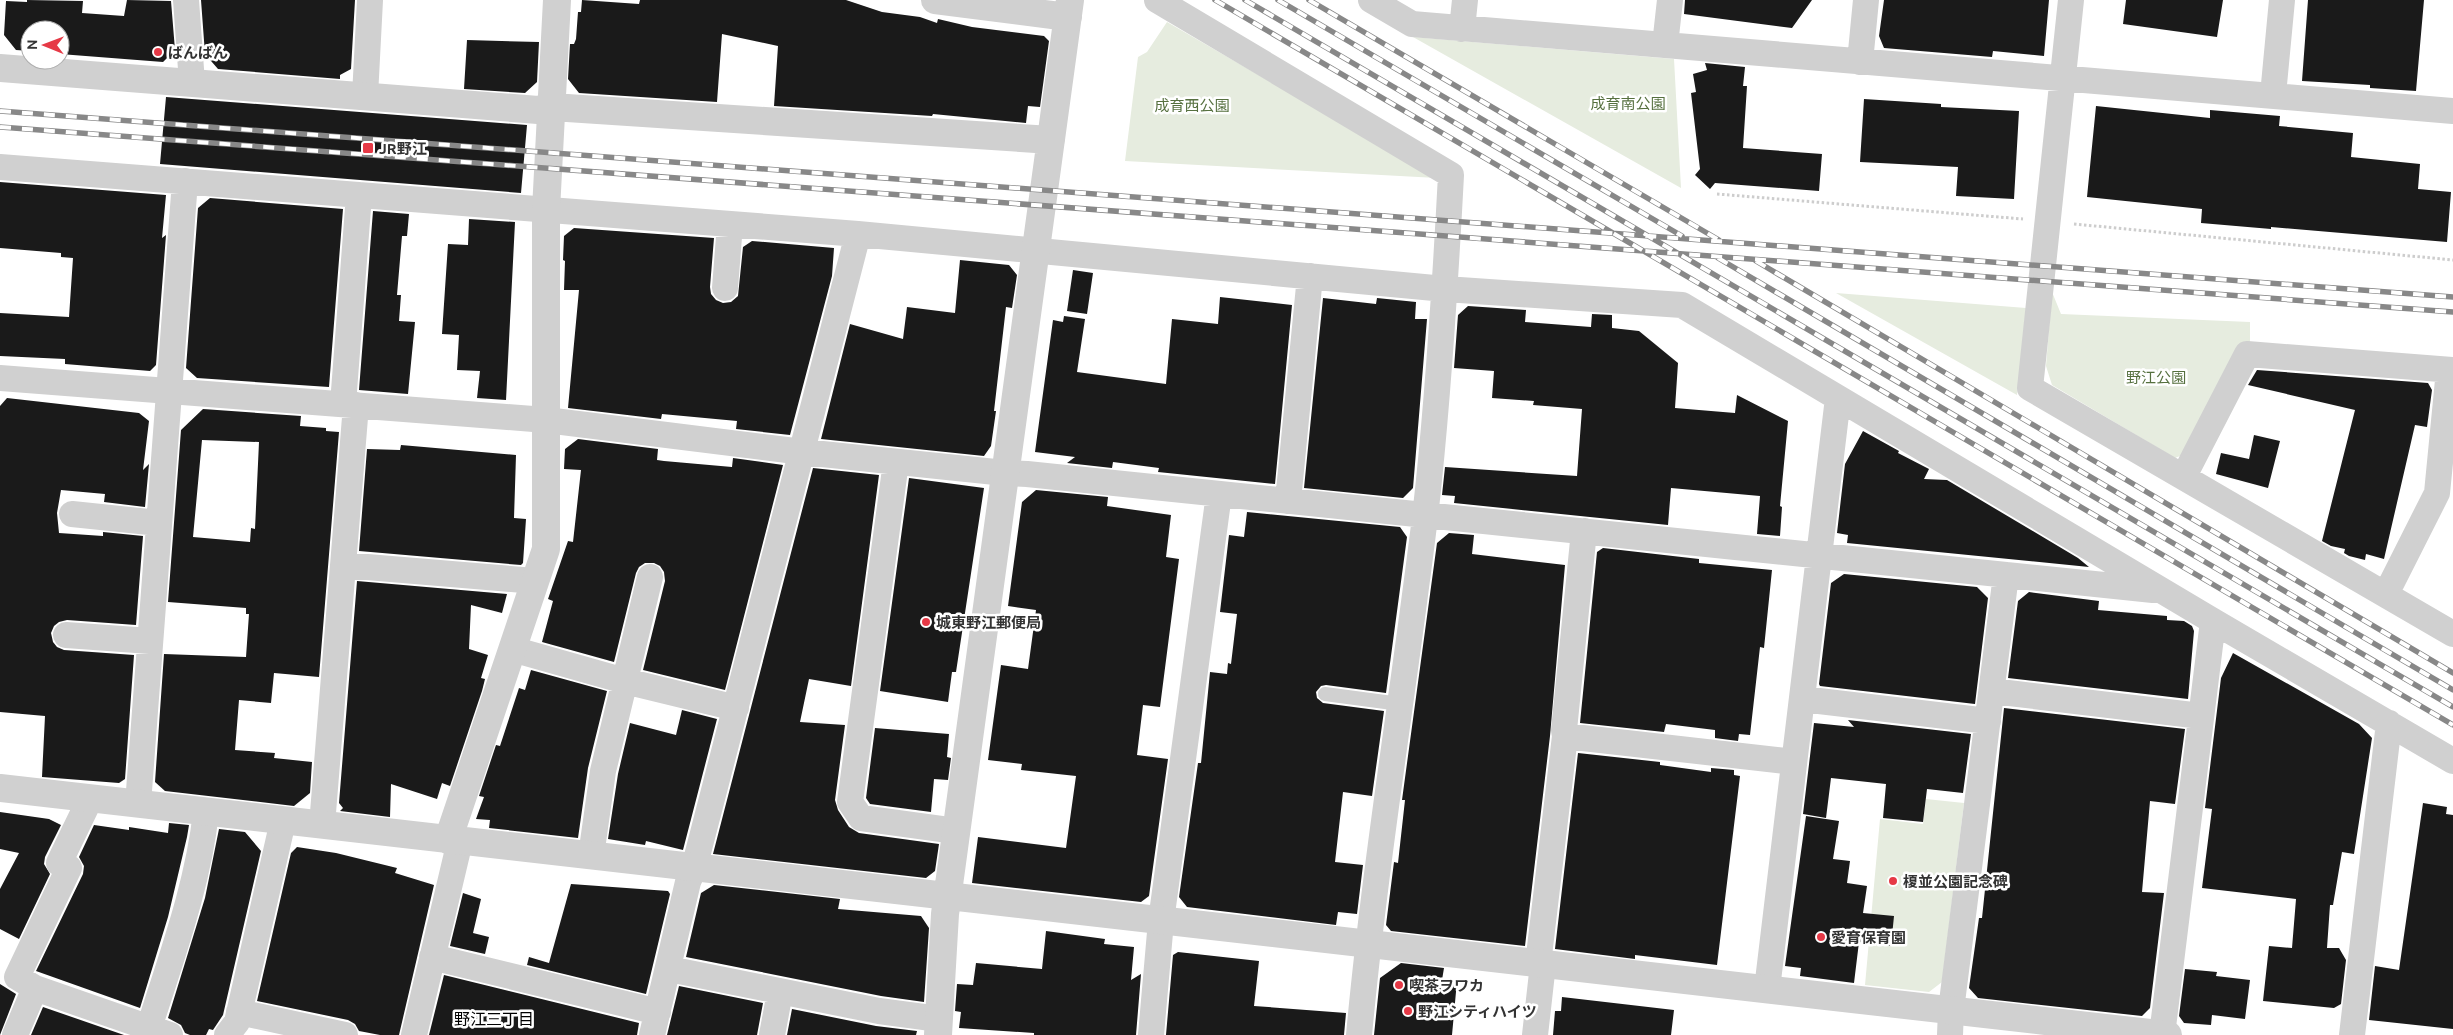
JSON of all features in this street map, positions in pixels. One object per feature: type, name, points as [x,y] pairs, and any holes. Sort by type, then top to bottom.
[{"type":"street","points":[[186,0],[192,83]]},
{"type":"street","points":[[366,96],[370,0]]},
{"type":"street","points":[[414,1035],[432,957],[454,840],[512,650],[546,549],[546,210],[557,0]]},
{"type":"street","points":[[669,969],[938,1027],[947,896],[1069,8],[935,0]]},
{"type":"street","points":[[1157,0],[1451,175],[1444,289],[1425,515],[1368,944],[1359,1035]]},
{"type":"street","points":[[1371,0],[1412,24],[2453,111]]},
{"type":"street","points":[[1462,29],[1465,0]]},
{"type":"street","points":[[1665,45],[1670,0]]},
{"type":"street","points":[[1860,62],[1866,0]]},
{"type":"street","points":[[2071,0],[2030,388],[2453,634]]},
{"type":"street","points":[[2272,95],[2282,0]]},
{"type":"street","points":[[0,68],[538,110],[552,107],[1051,140]]},
{"type":"street","points":[[0,167],[858,234],[1444,289],[1682,305],[2213,621],[2453,761]]},
{"type":"street","points":[[138,804],[185,181]]},
{"type":"street","points":[[322,826],[343,565],[359,195]]},
{"type":"street","points":[[725,288],[730,224]]},
{"type":"street","points":[[432,957],[655,1023],[688,882],[694,868],[804,452],[858,234]]},
{"type":"street","points":[[1288,501],[1310,276]]},
{"type":"street","points":[[2184,476],[2247,354],[2451,370],[2438,493],[2386,594]]},
{"type":"street","points":[[0,378],[546,420],[896,462],[2161,590]]},
{"type":"street","points":[[1767,989],[1838,398]]},
{"type":"street","points":[[896,462],[850,802],[861,818],[956,831]]},
{"type":"street","points":[[1151,1035],[1161,921],[1219,494]]},
{"type":"street","points":[[72,514],[159,523]]},
{"type":"street","points":[[1535,1035],[1584,532]]},
{"type":"street","points":[[343,565],[535,581]]},
{"type":"street","points":[[1951,1023],[2006,575]]},
{"type":"street","points":[[591,856],[603,771],[650,577]]},
{"type":"street","points":[[0,788],[1767,989],[1951,1023],[2164,1035],[2213,621]]},
{"type":"street","points":[[66,635],[150,641]]},
{"type":"street","points":[[512,650],[625,681],[736,708]]},
{"type":"street","points":[[1992,691],[2201,716]]},
{"type":"street","points":[[1802,699],[1988,721]]},
{"type":"street","points":[[2352,1035],[2389,723]]},
{"type":"street","points":[[1565,736],[1794,762]]},
{"type":"street","points":[[90,799],[59,864],[69,868],[17,977],[35,988],[159,1032],[180,931],[203,835],[206,812]]},
{"type":"street","points":[[227,1035],[237,1022],[283,821]]},
{"type":"street","points":[[15,1035],[35,988]]},
{"type":"street","points":[[772,1035],[780,992]]},
{"type":"street","points":[[239,1012],[325,1029],[336,1034]]},
{"type":"lane","points":[[1325,694],[1400,704]]},
{"type":"path","points":[[1717,194],[2047,221],[2453,260]]},
{"type":"green space","name":"成育西公園","points":[[1167,22],[1437,178],[1125,161],[1138,57],[1147,52]]},
{"type":"green space","name":"成育南公園","points":[[1413,37],[1674,59],[1681,188]]},
{"type":"green space","name":"野江公園","points":[[2052,292],[2061,314],[2250,322],[2250,345],[2185,454],[2175,458],[2052,385],[2046,366]]},
{"type":"green space","points":[[1836,293],[2026,308],[2017,395]]},
{"type":"green space","points":[[1926,799],[1964,803],[1942,982],[1929,992],[1865,985],[1880,819],[1923,824]]},
{"type":"building","points":[[27,0],[83,1],[82,13],[124,16],[127,0],[171,1],[175,50],[163,62],[70,55],[70,20],[20,20],[20,50],[16,50],[4,35],[6,1],[27,2]]},
{"type":"building","points":[[201,0],[355,0],[351,69],[340,75],[340,79],[218,69],[205,54]]},
{"type":"building","points":[[582,0],[639,4],[640,0],[846,0],[882,12],[920,17],[937,23],[938,19],[972,27],[1044,36],[1049,41],[1040,107],[1028,106],[1026,123],[933,114],[932,116],[774,106],[778,46],[722,34],[717,102],[579,93],[568,79],[570,44],[574,44],[576,39],[578,12],[581,12]]},
{"type":"building","points":[[1685,0],[1812,0],[1792,28],[1684,14]]},
{"type":"building","points":[[1884,0],[2049,0],[2044,56],[1993,51],[1992,57],[1884,48],[1879,36]]},
{"type":"building","points":[[2126,0],[2223,0],[2217,37],[2123,24]]},
{"type":"building","points":[[2308,0],[2424,0],[2416,91],[2370,88],[2370,85],[2302,81]]},
{"type":"building","points":[[467,40],[539,42],[537,82],[525,93],[464,89]]},
{"type":"building","points":[[1705,63],[1745,67],[1743,86],[1747,86],[1743,148],[1822,154],[1819,191],[1715,183],[1710,189],[1695,175],[1700,169],[1691,93],[1696,92],[1693,74],[1707,70]]},
{"type":"building","points":[[166,97],[527,125],[521,193],[160,164]]},
{"type":"building","points":[[1864,99],[1941,104],[1941,107],[2019,111],[2014,199],[1956,196],[1958,167],[1860,162]]},
{"type":"building","points":[[2096,106],[2210,118],[2210,110],[2280,116],[2279,126],[2353,133],[2351,157],[2420,164],[2418,189],[2451,192],[2447,242],[2201,223],[2202,209],[2087,197]]},
{"type":"building","points":[[0,182],[166,195],[162,238],[166,235],[156,365],[150,371],[65,364],[65,359],[0,356],[0,313],[69,317],[73,258],[61,257],[61,253],[0,248]]},
{"type":"building","points":[[210,198],[343,209],[329,387],[197,378],[186,368],[198,208]]},
{"type":"building","points":[[373,211],[409,214],[407,236],[402,236],[397,295],[401,295],[399,321],[415,322],[408,394],[359,390]]},
{"type":"building","points":[[469,219],[515,222],[506,400],[477,398],[480,371],[457,370],[459,335],[442,334],[448,244],[468,245]]},
{"type":"building","points":[[574,228],[714,238],[710,287],[711,294],[716,300],[723,303],[731,302],[738,296],[743,247],[752,241],[834,248],[832,276],[790,435],[736,429],[737,421],[662,414],[661,419],[568,408],[579,290],[564,290],[565,261],[563,260],[564,236]]},
{"type":"building","points":[[960,260],[1009,265],[1017,275],[1012,308],[1006,307],[991,446],[984,456],[821,439],[850,324],[903,339],[907,307],[955,313]]},
{"type":"building","points":[[1073,270],[1093,273],[1087,314],[1067,311]]},
{"type":"building","points":[[1220,297],[1292,305],[1275,484],[1158,472],[1159,468],[1113,462],[1112,468],[1067,463],[1075,457],[1035,452],[1053,320],[1063,322],[1064,316],[1085,319],[1077,372],[1166,384],[1172,319],[1218,324]]},
{"type":"building","points":[[1323,298],[1376,304],[1377,298],[1416,302],[1415,319],[1427,319],[1413,488],[1403,498],[1304,488]]},
{"type":"building","points":[[1468,306],[1526,310],[1525,322],[1591,327],[1592,314],[1612,315],[1612,328],[1639,331],[1678,363],[1675,408],[1735,413],[1737,395],[1788,421],[1780,506],[1782,507],[1780,536],[1757,534],[1760,496],[1671,488],[1668,525],[1454,503],[1455,496],[1442,495],[1445,467],[1577,476],[1582,409],[1533,405],[1534,401],[1492,398],[1494,371],[1454,368],[1458,315]]},
{"type":"building","points":[[2257,370],[2428,383],[2432,390],[2427,427],[2415,425],[2384,559],[2366,554],[2365,560],[2349,556],[2344,553],[2345,549],[2331,546],[2322,541],[2355,410],[2248,385]]},
{"type":"building","points":[[7,398],[139,413],[149,421],[143,470],[149,464],[145,507],[104,502],[105,494],[61,490],[57,513],[59,533],[103,536],[103,532],[143,536],[136,625],[67,620],[59,622],[54,626],[51,633],[53,642],[57,647],[64,650],[134,655],[125,779],[119,783],[42,777],[45,716],[0,712],[0,406]]},
{"type":"building","points":[[203,409],[301,416],[300,426],[326,428],[326,431],[339,432],[319,677],[274,673],[271,703],[239,700],[235,750],[275,753],[274,758],[312,762],[310,793],[294,806],[165,791],[155,782],[164,654],[246,657],[249,614],[246,614],[246,608],[168,602],[181,430]],"holes":[[[202,440],[259,442],[255,529],[251,528],[250,542],[193,537]]]},
{"type":"building","points":[[1863,431],[1899,451],[1898,453],[1929,469],[1924,479],[1947,480],[2078,558],[2089,567],[1847,543],[1848,535],[1837,533],[1845,464]]},
{"type":"building","points":[[2254,435],[2280,441],[2268,488],[2216,474],[2221,453],[2249,459]]},
{"type":"building","points":[[578,439],[658,449],[657,460],[664,461],[732,467],[733,458],[783,465],[725,690],[643,670],[665,581],[664,572],[660,566],[654,563],[645,563],[639,567],[636,573],[614,662],[542,642],[553,601],[548,599],[568,541],[573,542],[581,470],[564,469],[565,449]]},
{"type":"building","points":[[401,445],[516,455],[514,518],[526,519],[523,563],[521,565],[359,551],[367,449],[400,450]]},
{"type":"building","points":[[813,468],[879,475],[851,686],[809,679],[800,722],[845,725],[835,800],[838,810],[849,827],[859,833],[939,844],[935,871],[926,878],[713,854]]},
{"type":"building","points":[[909,478],[984,488],[956,672],[952,672],[948,702],[880,691]]},
{"type":"building","points":[[1036,490],[1108,497],[1107,506],[1171,515],[1166,557],[1179,559],[1160,707],[1143,705],[1137,755],[1168,759],[1149,896],[1141,902],[972,883],[978,837],[1066,848],[1076,776],[1021,770],[1022,764],[988,760],[1001,665],[1028,669],[1036,610],[1008,606],[1022,502]]},
{"type":"building","points":[[1247,512],[1400,527],[1407,537],[1386,693],[1326,685],[1321,686],[1316,692],[1317,698],[1323,703],[1384,711],[1372,796],[1343,792],[1335,862],[1363,865],[1357,914],[1338,912],[1336,925],[1187,907],[1179,897],[1198,763],[1201,763],[1210,672],[1227,674],[1228,663],[1231,664],[1237,614],[1220,612],[1229,535],[1244,537]]},
{"type":"building","points":[[1449,533],[1474,535],[1472,554],[1565,565],[1550,736],[1525,946],[1391,931],[1386,925],[1394,862],[1398,863],[1405,800],[1402,800],[1437,543]]},
{"type":"building","points":[[1603,548],[1699,559],[1699,563],[1772,570],[1764,648],[1760,647],[1750,735],[1739,734],[1738,741],[1715,738],[1715,730],[1666,724],[1664,732],[1580,723],[1597,552]]},
{"type":"building","points":[[1844,574],[1977,587],[1988,598],[1975,704],[1820,686],[1831,583]]},
{"type":"building","points":[[357,581],[507,594],[502,613],[471,605],[469,649],[488,655],[481,678],[485,679],[482,691],[450,786],[442,783],[437,799],[391,784],[390,817],[340,811],[343,808],[339,803]]},
{"type":"building","points":[[2029,592],[2099,601],[2098,610],[2167,616],[2167,620],[2184,621],[2192,626],[2194,631],[2188,699],[2008,678],[2018,601]]},
{"type":"building","points":[[2233,653],[2359,724],[2372,738],[2354,854],[2342,852],[2333,905],[2330,905],[2327,948],[2339,948],[2346,960],[2341,1004],[2334,1008],[2263,1001],[2269,946],[2292,948],[2296,899],[2202,888],[2212,809],[2205,808],[2221,678]]},
{"type":"building","points":[[531,670],[607,691],[588,768],[578,838],[489,828],[490,820],[476,819],[484,797],[479,796],[496,745],[500,746],[519,688],[525,690]]},
{"type":"building","points":[[2004,708],[2185,729],[2175,804],[2150,801],[2142,892],[2164,893],[2150,1008],[2142,1016],[1978,998],[1969,988],[1979,918],[1982,918]]},
{"type":"building","points":[[682,710],[717,719],[683,850],[646,841],[645,845],[608,839],[618,774],[630,723],[676,735]]},
{"type":"building","points":[[1848,720],[1971,734],[1963,793],[1927,789],[1923,822],[1883,818],[1886,784],[1831,778],[1826,818],[1803,814],[1814,723],[1854,727]]},
{"type":"building","points":[[875,728],[949,734],[947,757],[951,758],[948,780],[934,779],[931,812],[870,804],[866,798]]},
{"type":"building","points":[[1578,753],[1660,762],[1660,765],[1711,772],[1711,768],[1734,770],[1734,775],[1740,776],[1717,965],[1635,955],[1635,959],[1555,949]]},
{"type":"building","points":[[2423,803],[2447,807],[2446,814],[2453,815],[2453,1029],[2369,1020],[2375,966],[2399,970]]},
{"type":"building","points":[[0,812],[49,819],[61,825],[45,857],[44,864],[50,874],[19,939],[0,929],[0,889],[19,853],[0,849]]},
{"type":"building","points":[[1806,816],[1839,821],[1833,859],[1850,861],[1847,883],[1867,886],[1863,913],[1894,916],[1891,946],[1859,942],[1854,983],[1800,976],[1801,968],[1785,966]]},
{"type":"building","points":[[169,823],[189,825],[168,917],[140,1008],[36,971],[83,874],[84,866],[79,857],[94,825],[129,830],[129,827],[168,833]]},
{"type":"building","points":[[219,829],[245,832],[261,851],[223,1015],[213,1030],[209,1029],[206,1035],[190,1035],[185,1033],[181,1025],[168,1018],[205,898]]},
{"type":"building","points":[[297,847],[336,853],[397,868],[395,873],[434,885],[399,1035],[380,1035],[359,1031],[355,1024],[348,1020],[257,1001],[291,853]]},
{"type":"building","points":[[571,884],[668,891],[670,894],[646,994],[527,965],[529,957],[549,963]]},
{"type":"building","points":[[714,885],[840,899],[838,909],[921,916],[929,928],[924,1002],[881,996],[686,957],[701,893]]},
{"type":"building","points":[[463,893],[481,899],[473,933],[489,937],[485,954],[450,946]]},
{"type":"building","points":[[1046,931],[1105,939],[1104,944],[1134,947],[1131,980],[1141,974],[1136,1035],[1034,1035],[1034,1033],[959,1028],[961,1012],[955,1011],[957,984],[973,985],[976,963],[1042,969]]},
{"type":"building","points":[[1178,952],[1259,961],[1254,1006],[1346,1013],[1344,1035],[1166,1035],[1173,955]]},
{"type":"building","points":[[1401,963],[1444,968],[1442,980],[1457,981],[1452,1035],[1374,1035],[1380,978]]},
{"type":"building","points":[[2185,969],[2217,972],[2216,976],[2250,980],[2245,1019],[2212,1015],[2211,1025],[2184,1023],[2179,1016]]},
{"type":"building","points":[[444,975],[639,1023],[637,1035],[429,1035]]},
{"type":"building","points":[[0,984],[16,994],[0,1035]]},
{"type":"building","points":[[679,986],[763,1003],[757,1035],[667,1035]]},
{"type":"building","points":[[1562,997],[1674,1010],[1671,1035],[1553,1035],[1555,1011],[1561,1011]]},
{"type":"building","points":[[43,1007],[124,1035],[31,1035]]},
{"type":"building","points":[[792,1009],[876,1026],[917,1031],[916,1035],[787,1035]]},
{"type":"railway","points":[[1215,0],[2453,725]]},
{"type":"railway","points":[[1245,0],[2453,707]]},
{"type":"railway","points":[[1278,0],[1682,236]]},
{"type":"railway","points":[[1309,0],[1719,240]]},
{"type":"railway","points":[[0,111],[2453,297]]},
{"type":"railway","points":[[0,127],[2453,312]]},
{"type":"railway","points":[[1718,258],[2453,690]]},
{"type":"railway","points":[[1756,261],[2453,673]]},
{"type":"place","name":"ばんばん","points":[[158,52]]},
{"type":"place","name":"JR野江","points":[[368,148]]},
{"type":"place","name":"城東野江郵便局","points":[[926,622]]},
{"type":"place","name":"榎並公園記念碑","points":[[1893,881]]},
{"type":"place","name":"愛育保育園","points":[[1821,937]]},
{"type":"place","name":"喫茶ヲワカ","points":[[1399,985]]},
{"type":"place","name":"野江シティハイツ","points":[[1408,1011]]},
{"type":"district","name":"野江三丁目","points":[[494,1019]]}]
